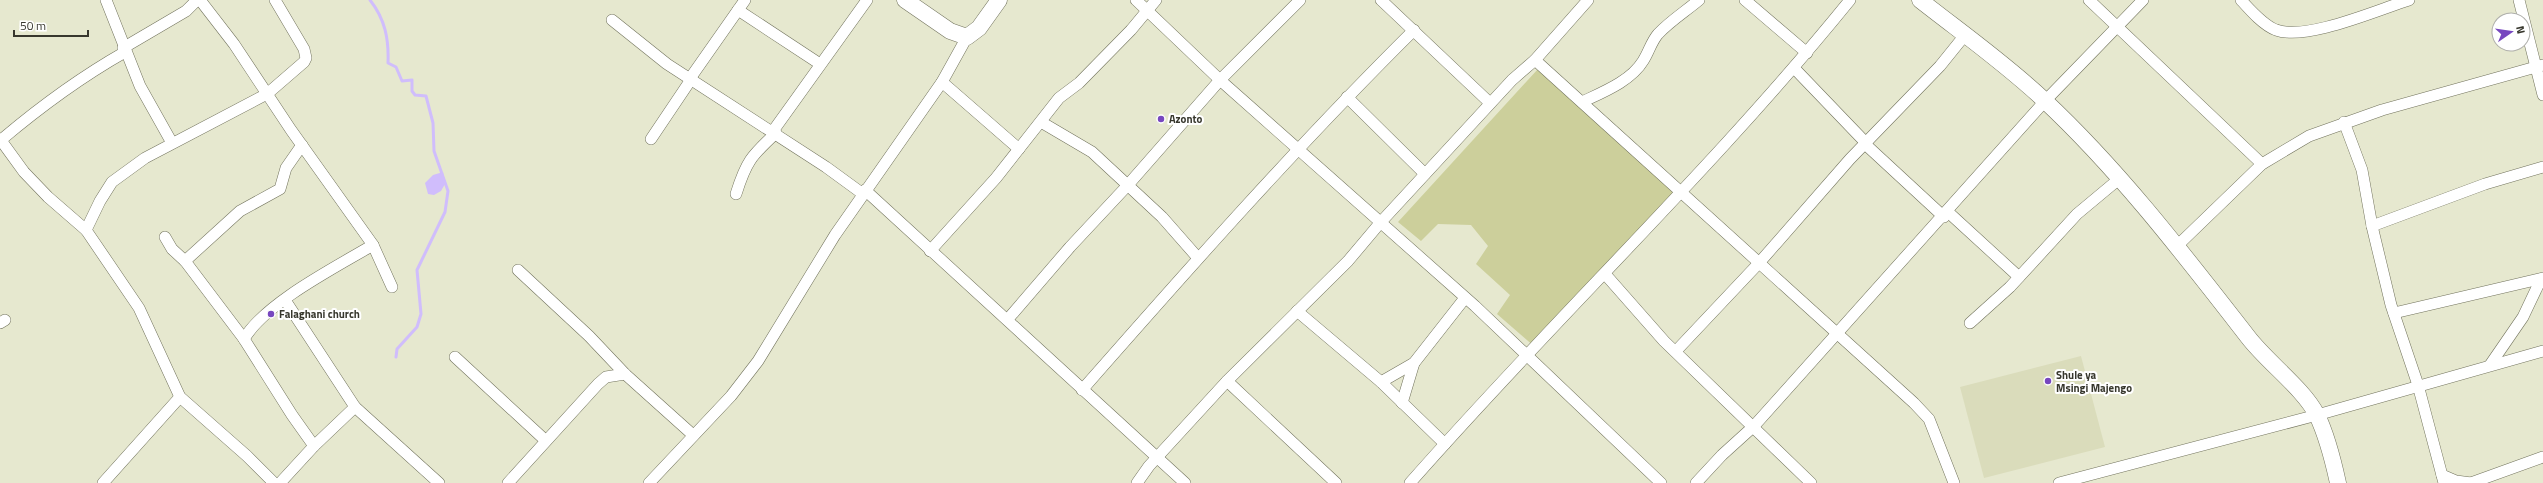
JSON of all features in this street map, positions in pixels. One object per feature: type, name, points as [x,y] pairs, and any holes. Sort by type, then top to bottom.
[{"type":"street","points":[[106,0],[124,50],[140,86],[172,143]]},
{"type":"street","points":[[274,483],[247,456],[180,397],[139,308],[86,230],[48,197],[24,172],[1,139],[36,110],[124,50],[186,11],[198,0],[234,44],[302,145],[373,245],[392,287]]},
{"type":"street","points":[[86,230],[100,201],[112,182],[145,158],[267,94],[306,58],[302,45],[281,14],[275,0]]},
{"type":"street","points":[[651,139],[745,0]]},
{"type":"street","points":[[736,194],[747,163],[774,132],[820,64],[867,0]]},
{"type":"street","points":[[905,0],[950,31],[967,37]]},
{"type":"street","points":[[649,483],[730,396],[758,361],[864,192],[942,82],[967,37],[979,28],[999,0]]},
{"type":"street","points":[[1136,0],[1220,80],[1525,354],[1662,483]]},
{"type":"street","points":[[930,251],[1019,150],[1059,98],[1080,83],[1131,30],[1156,0]]},
{"type":"street","points":[[1008,320],[1070,246],[1127,186],[1220,80],[1300,0]]},
{"type":"street","points":[[1381,0],[1490,103]]},
{"type":"street","points":[[1137,483],[1157,457],[1227,381],[1348,261],[1380,223],[1490,103],[1535,60],[1588,0]]},
{"type":"street","points":[[1582,102],[1607,90],[1634,72],[1644,60],[1657,35],[1699,0]]},
{"type":"street","points":[[1745,0],[1808,53]]},
{"type":"street","points":[[1410,483],[1525,354],[1605,274],[1808,53],[1850,0]]},
{"type":"street","points":[[1920,0],[2045,101],[2119,179],[2177,246],[2263,356],[2296,389],[2316,415],[2332,457],[2338,483]]},
{"type":"street","points":[[2089,0],[2262,164]]},
{"type":"street","points":[[1696,483],[1722,455],[1754,426],[1836,333],[1946,214],[2045,101],[2143,0]]},
{"type":"street","points":[[2241,0],[2274,29],[2291,34],[2327,26],[2409,0]]},
{"type":"street","points":[[2518,0],[2540,66],[2543,95]]},
{"type":"street","points":[[738,10],[820,64]]},
{"type":"street","points":[[612,20],[667,64],[691,78],[864,192],[1008,320],[1082,390],[1185,483]]},
{"type":"street","points":[[1082,390],[1198,258],[1298,149],[1347,97],[1414,30]]},
{"type":"street","points":[[1676,351],[1759,263],[1865,143],[1940,66],[1965,35]]},
{"type":"street","points":[[1535,60],[1914,403],[1929,419],[1954,483]]},
{"type":"street","points":[[2177,246],[2262,164],[2309,136],[2344,122],[2540,66]]},
{"type":"street","points":[[1794,68],[1865,143],[2019,277]]},
{"type":"street","points":[[942,82],[1019,150]]},
{"type":"street","points":[[1347,97],[1425,174]]},
{"type":"street","points":[[1041,122],[1092,152],[1162,218],[1198,258]]},
{"type":"street","points":[[2344,122],[2362,170],[2372,226],[2394,313],[2418,385],[2443,479],[2471,483],[2543,457]]},
{"type":"street","points":[[185,261],[240,210],[280,189],[286,168],[302,145]]},
{"type":"street","points":[[2372,226],[2485,184],[2543,167]]},
{"type":"street","points":[[1970,323],[2019,277],[2077,214],[2119,179]]},
{"type":"street","points":[[165,238],[172,249],[185,261],[244,339],[292,415],[314,446]]},
{"type":"street","points":[[244,339],[261,318],[285,300],[373,245]]},
{"type":"street","points":[[518,270],[589,336],[625,374],[693,435]]},
{"type":"street","points":[[1605,274],[1676,351],[1811,483]]},
{"type":"street","points":[[2394,313],[2542,278]]},
{"type":"street","points":[[2490,365],[2523,317],[2542,278]]},
{"type":"street","points":[[1402,403],[1414,364],[1464,298]]},
{"type":"street","points":[[285,300],[355,407],[439,483]]},
{"type":"street","points":[[1296,311],[1381,382],[1445,444]]},
{"type":"street","points":[[2059,483],[2316,415],[2543,351]]},
{"type":"street","points":[[455,357],[545,440]]},
{"type":"street","points":[[1381,382],[1414,364]]},
{"type":"street","points":[[508,483],[545,440],[606,377],[625,374]]},
{"type":"street","points":[[1227,381],[1336,483]]},
{"type":"street","points":[[103,483],[180,397]]},
{"type":"street","points":[[280,483],[314,446],[355,407]]},
{"type":"shaded area","points":[[1538,69],[1676,195],[1535,347],[1497,314],[1510,295],[1476,264],[1488,246],[1471,225],[1438,224],[1421,241],[1398,222]]},
{"type":"shaded area","points":[[443,172],[445,184],[441,191],[434,195],[428,194],[425,183],[433,175]]},
{"type":"shaded area","points":[[2081,356],[2105,447],[1984,478],[1960,387]]},
{"type":"waterway","points":[[370,0],[383,22],[388,46],[388,63],[396,67],[402,81],[412,80],[412,91],[415,95],[426,96],[433,123],[434,151],[448,191],[445,212],[417,270],[421,314],[417,327],[397,349],[396,357]]},
{"type":"place","name":"Azonto","points":[[1161,119]]},
{"type":"place","name":"Falaghani church","points":[[271,314]]},
{"type":"place","name":"Shule ya Msingi Majengo","points":[[2048,381]]}]
